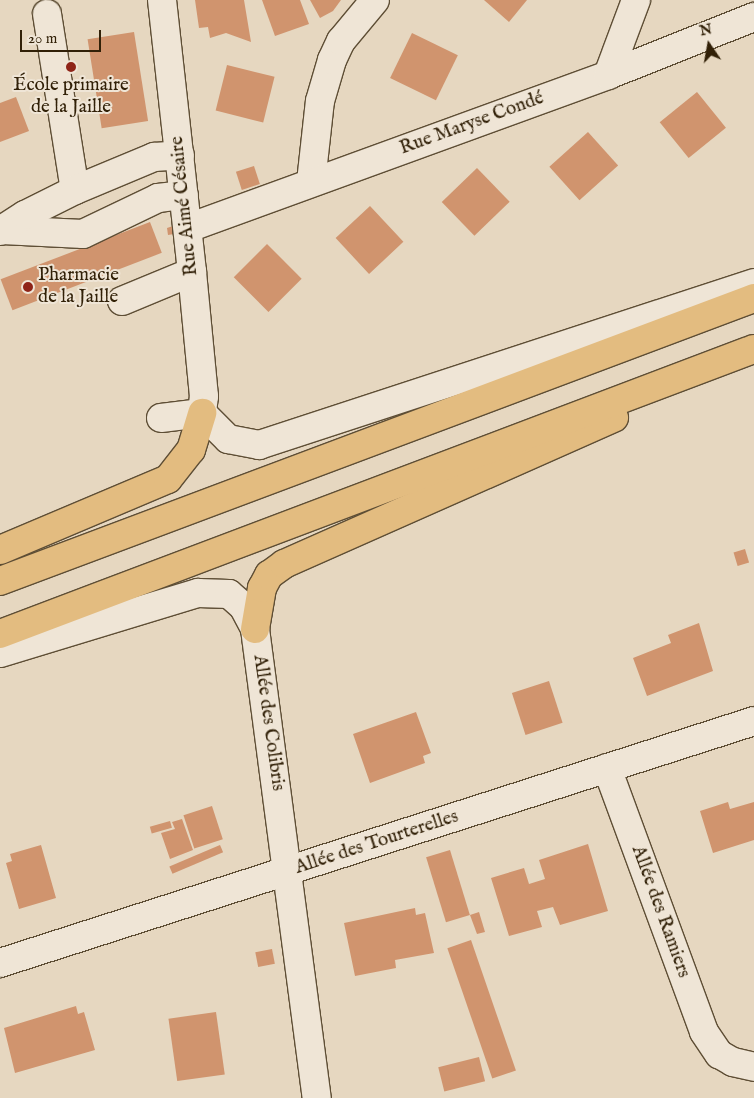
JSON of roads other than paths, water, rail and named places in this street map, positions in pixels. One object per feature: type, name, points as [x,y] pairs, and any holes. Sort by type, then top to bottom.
[{"type":"highway","points":[[0,580],[754,298]]},
{"type":"highway","points":[[256,629],[262,588],[270,575],[284,564],[536,455],[754,350]]},
{"type":"highway","points":[[0,634],[754,350]]},
{"type":"highway","points":[[0,550],[168,479],[191,450],[202,413]]},
{"type":"street","name":"Rue Aimé Césaire","points":[[162,0],[188,228],[204,396],[202,413]]},
{"type":"street","points":[[311,182],[313,142],[330,68],[341,41],[375,0]]},
{"type":"street","points":[[608,75],[636,0]]},
{"type":"street","points":[[47,14],[76,190]]},
{"type":"street","name":"Rue Maryse Condé","points":[[188,228],[608,75],[754,17]]},
{"type":"street","points":[[1,231],[25,215],[76,190],[154,157],[180,155]]},
{"type":"street","points":[[1,231],[83,234],[158,198],[184,195]]},
{"type":"street","points":[[122,302],[192,272]]},
{"type":"street","points":[[161,418],[202,413],[228,439],[259,445],[754,283]]},
{"type":"street","name":"Allée des Colibris","points":[[0,653],[210,592],[229,594],[237,598],[256,629],[317,1098]]},
{"type":"street","name":"Allée des Tourterelles","points":[[0,963],[754,721]]},
{"type":"street","name":"Allée des Ramiers","points":[[607,768],[704,1032],[720,1054],[733,1062],[754,1067]]},
{"type":"place","name":"École primaire de la Jaille","points":[[71,67]]},
{"type":"place","name":"Pharmacie de la Jaille","points":[[28,287]]}]
